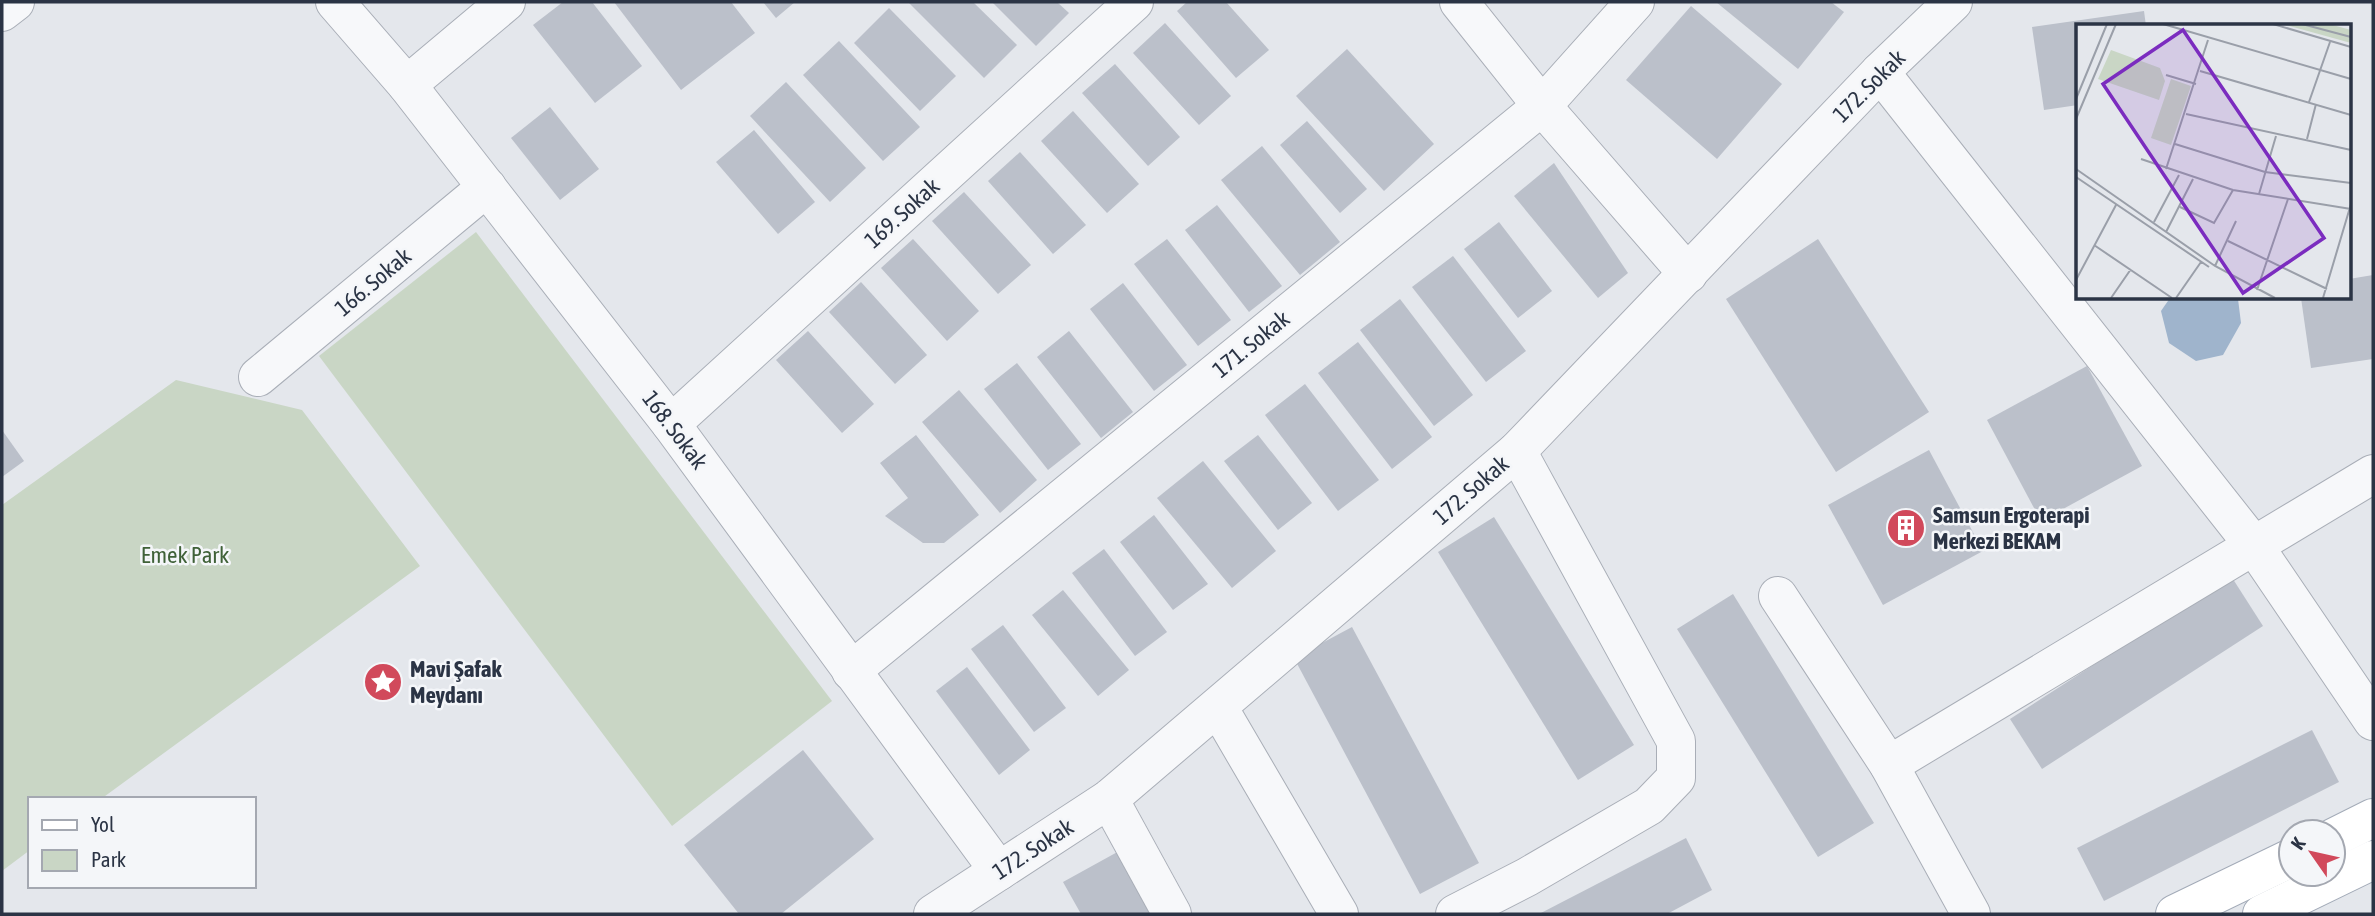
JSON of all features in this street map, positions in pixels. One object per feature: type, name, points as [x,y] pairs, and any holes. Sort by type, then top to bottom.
[{"type":"main road","points":[[2347,831],[2373,818]]},
{"type":"main road","points":[[2262,914],[2373,860]]},
{"type":"main road","points":[[2175,914],[2277,865]]},
{"type":"street","points":[[2,12],[15,2]]},
{"type":"street","name":"168. Sokak","points":[[335,2],[407,85],[671,424],[999,871]]},
{"type":"street","points":[[407,85],[506,2]]},
{"type":"street","name":"169. Sokak","points":[[671,424],[1134,2]]},
{"type":"street","points":[[1459,2],[1542,106],[1688,274]]},
{"type":"street","name":"171. Sokak","points":[[851,671],[1542,106],[1635,2]]},
{"type":"street","name":"172. Sokak","points":[[933,914],[1110,799],[1517,451],[1880,72],[1953,2]]},
{"type":"street","points":[[1880,72],[2255,547],[2373,721]]},
{"type":"street","name":"166. Sokak","points":[[258,377],[487,187]]},
{"type":"street","points":[[1455,914],[1527,877],[1649,806],[1676,778],[1676,741],[1517,451]]},
{"type":"street","points":[[1889,765],[2373,474]]},
{"type":"street","points":[[1778,596],[1889,765],[1971,914]]},
{"type":"street","points":[[1218,707],[1339,914]]},
{"type":"street","points":[[1110,799],[1172,914]]},
{"type":"green space","points":[[476,232],[832,701],[672,826],[319,356]]},
{"type":"green space","name":"Emek Park","points":[[176,380],[302,410],[420,566],[104,797],[28,797],[28,852],[2,871],[2,505]]},
{"type":"water","points":[[2169,299],[2238,299],[2241,323],[2223,355],[2196,361],[2169,343],[2161,311]]},
{"type":"building","points":[[563,2],[592,2],[642,66],[595,103],[533,25]]},
{"type":"building","points":[[614,2],[731,2],[755,33],[681,90]]},
{"type":"building","points":[[763,2],[795,2],[776,18]]},
{"type":"building","points":[[908,2],[973,2],[1017,45],[984,78]]},
{"type":"building","points":[[992,2],[1057,2],[1069,13],[1036,46]]},
{"type":"building","points":[[1187,2],[1226,2],[1269,50],[1236,78],[1177,11]]},
{"type":"building","points":[[1716,2],[1831,2],[1844,12],[1798,69]]},
{"type":"building","points":[[1691,6],[1782,84],[1717,159],[1626,80]]},
{"type":"building","points":[[889,8],[956,76],[920,111],[854,43]]},
{"type":"building","points":[[2144,11],[2146,24],[2076,24],[2076,105],[2044,110],[2032,27]]},
{"type":"building","points":[[1165,23],[1231,96],[1199,125],[1133,53]]},
{"type":"building","points":[[839,41],[920,127],[883,161],[803,75]]},
{"type":"building","points":[[1347,49],[1434,144],[1384,191],[1296,96]]},
{"type":"building","points":[[1115,64],[1180,137],[1148,166],[1082,93]]},
{"type":"building","points":[[786,82],[866,168],[830,202],[750,116]]},
{"type":"building","points":[[550,107],[599,169],[560,200],[511,138]]},
{"type":"building","points":[[1073,111],[1139,184],[1107,213],[1041,141]]},
{"type":"building","points":[[1307,121],[1367,189],[1340,213],[1280,145]]},
{"type":"building","points":[[754,130],[815,202],[778,234],[716,162]]},
{"type":"building","points":[[1262,146],[1340,242],[1300,275],[1221,180]]},
{"type":"building","points":[[1020,152],[1086,225],[1053,254],[988,181]]},
{"type":"building","points":[[1554,163],[1628,273],[1598,298],[1514,196]]},
{"type":"building","points":[[964,192],[1031,265],[998,294],[932,221]]},
{"type":"building","points":[[1217,205],[1282,286],[1249,312],[1185,230]]},
{"type":"building","points":[[1499,222],[1552,291],[1518,318],[1464,249]]},
{"type":"building","points":[[913,239],[979,311],[947,341],[881,268]]},
{"type":"building","points":[[1167,239],[1231,320],[1198,346],[1134,264]]},
{"type":"building","points":[[1818,239],[1929,412],[1836,472],[1726,299]]},
{"type":"building","points":[[1453,256],[1526,351],[1486,382],[1412,287]]},
{"type":"building","points":[[2373,275],[2373,359],[2311,368],[2301,299],[2350,299],[2350,279]]},
{"type":"building","points":[[861,282],[927,355],[895,384],[829,312]]},
{"type":"building","points":[[1123,283],[1187,365],[1154,391],[1090,309]]},
{"type":"building","points":[[1400,299],[1473,395],[1434,426],[1360,330]]},
{"type":"building","points":[[808,331],[874,404],[842,433],[776,360]]},
{"type":"building","points":[[1069,331],[1133,412],[1101,438],[1037,357]]},
{"type":"building","points":[[1358,342],[1432,437],[1392,469],[1318,373]]},
{"type":"building","points":[[1017,363],[1081,444],[1048,470],[984,389]]},
{"type":"building","points":[[2087,366],[2142,466],[2041,521],[1987,420]]},
{"type":"building","points":[[1305,384],[1379,480],[1338,511],[1265,415]]},
{"type":"building","points":[[959,390],[1037,480],[1000,513],[922,422]]},
{"type":"building","points":[[2,430],[24,461],[2,477]]},
{"type":"building","points":[[916,435],[979,515],[944,543],[923,543],[885,516],[908,498],[880,463]]},
{"type":"building","points":[[1258,435],[1312,503],[1278,530],[1224,461]]},
{"type":"building","name":"Samsun Ergoterapi Merkezi BEKAM","points":[[1929,450],[1983,551],[1883,605],[1828,505]]},
{"type":"building","points":[[1203,461],[1276,551],[1232,588],[1157,498]]},
{"type":"building","points":[[1154,515],[1208,584],[1173,610],[1120,542]]},
{"type":"building","points":[[1494,517],[1634,745],[1578,780],[1438,552]]},
{"type":"building","points":[[1104,549],[1167,632],[1135,656],[1072,573]]},
{"type":"building","points":[[2231,576],[2263,626],[2042,769],[2010,719]]},
{"type":"building","points":[[1063,590],[1129,670],[1098,696],[1032,615]]},
{"type":"building","points":[[1733,594],[1874,823],[1818,857],[1677,629]]},
{"type":"building","points":[[1003,625],[1066,708],[1034,732],[971,649]]},
{"type":"building","points":[[1352,627],[1479,863],[1420,894],[1294,658]]},
{"type":"building","points":[[967,667],[1030,750],[999,775],[936,691]]},
{"type":"building","points":[[2312,730],[2339,782],[2104,901],[2077,848]]},
{"type":"building","points":[[803,750],[874,839],[781,914],[739,914],[684,845]]},
{"type":"building","points":[[1686,838],[1712,890],[1667,914],[1539,914]]},
{"type":"building","points":[[1121,850],[1156,914],[1081,914],[1063,882]]},
{"type":"place","name":"Samsun Ergoterapi Merkezi BEKAM","points":[[1906,528]]},
{"type":"place","name":"Mavi Şafak Meydanı","points":[[383,682]]}]
